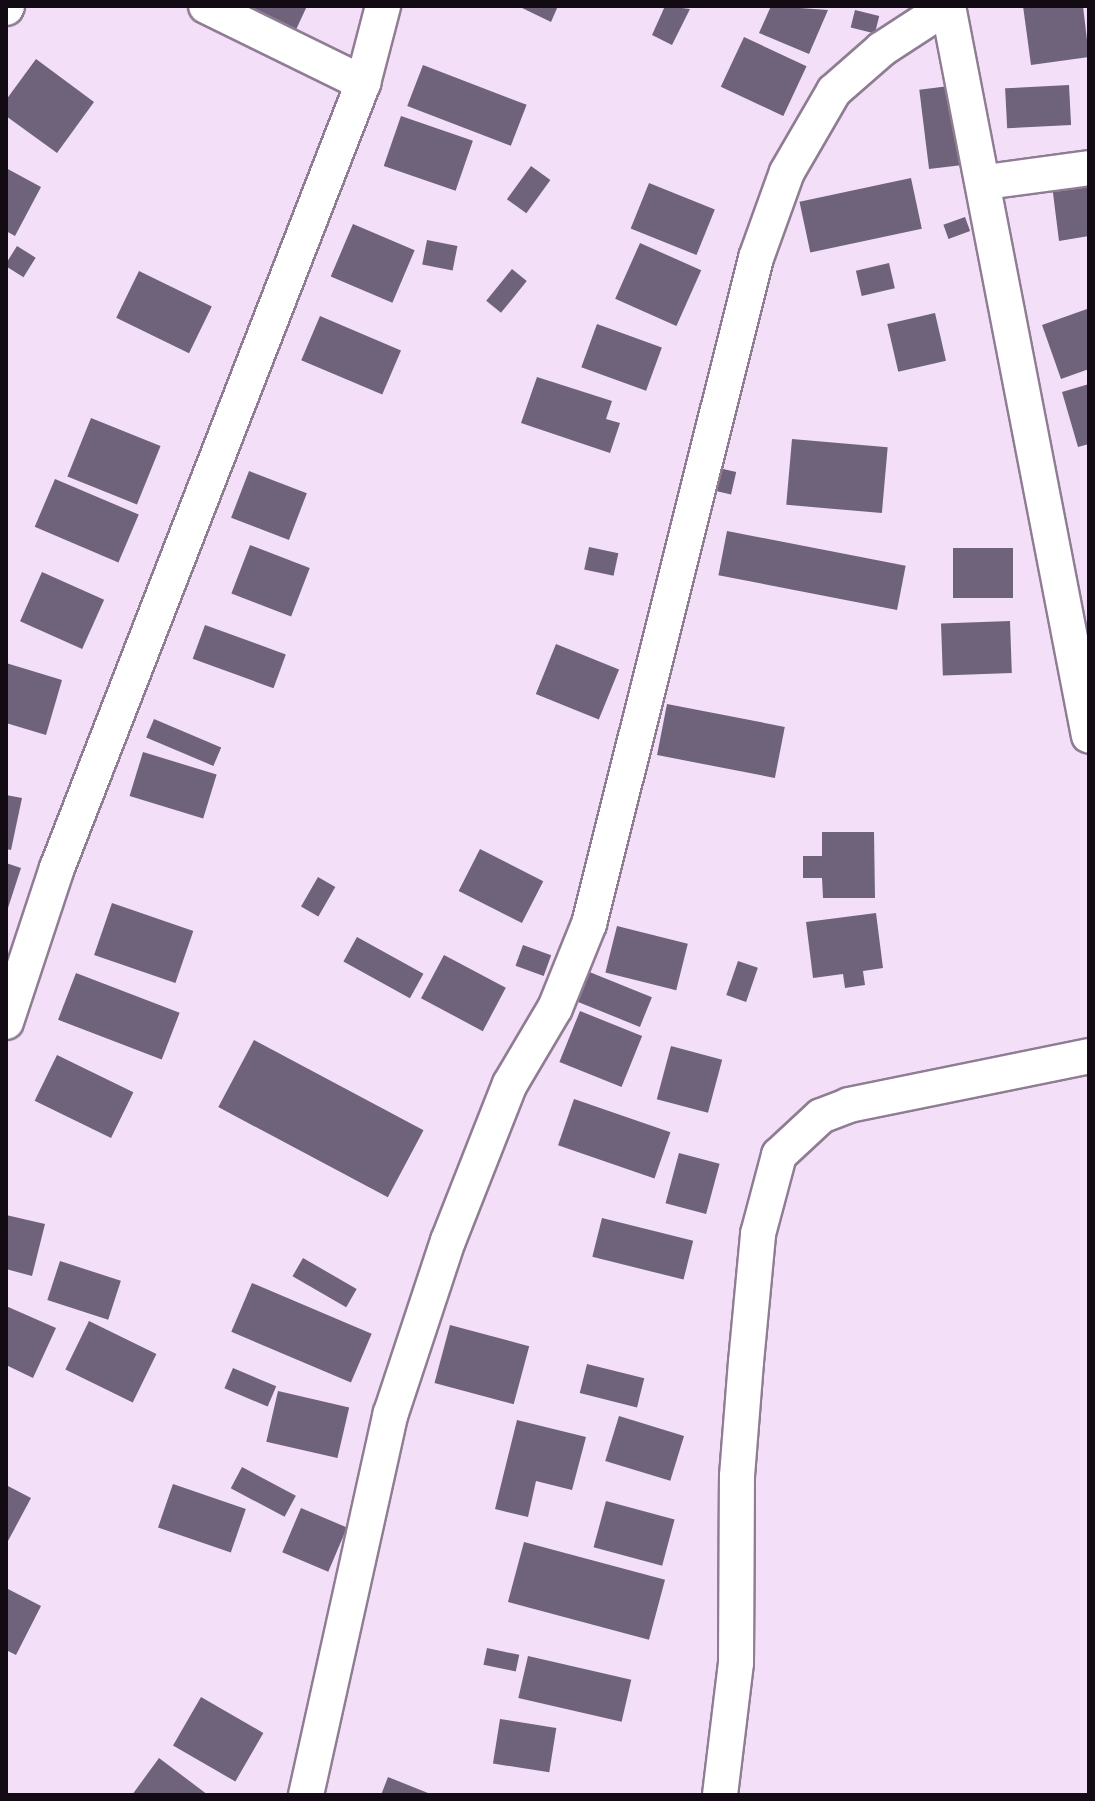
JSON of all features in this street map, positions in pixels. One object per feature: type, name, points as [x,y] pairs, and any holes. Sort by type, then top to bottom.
[{"type":"street","points":[[206,6],[363,83]]},
{"type":"street","points":[[6,1022],[57,868],[363,83],[383,6]]},
{"type":"street","points":[[306,1795],[391,1413],[448,1241],[510,1084],[555,1008],[589,924],[756,258],[787,172],[834,91],[882,49],[948,6],[986,182],[1089,736]]},
{"type":"street","points":[[986,182],[1089,168]]},
{"type":"street","points":[[720,1795],[736,1663],[737,1476],[746,1362],[758,1234],[779,1155],[821,1116],[849,1105],[1089,1056]]},
{"type":"building","points":[[237,6],[307,6],[294,34]]},
{"type":"building","points":[[518,6],[558,6],[551,22]]},
{"type":"building","points":[[665,6],[690,9],[672,45],[652,35]]},
{"type":"building","points":[[771,6],[828,10],[809,54],[759,33]]},
{"type":"building","points":[[1023,6],[1083,6],[1089,57],[1031,65]]},
{"type":"building","points":[[855,10],[879,16],[875,34],[851,27]]},
{"type":"building","points":[[744,37],[807,66],[783,116],[721,87]]},
{"type":"building","points":[[36,59],[94,102],[57,153],[6,116],[6,100]]},
{"type":"building","points":[[423,65],[527,105],[511,146],[407,106]]},
{"type":"building","points":[[957,85],[967,164],[929,169],[919,90]]},
{"type":"building","points":[[1069,85],[1071,125],[1007,128],[1005,88]]},
{"type":"building","points":[[401,116],[473,141],[456,191],[384,166]]},
{"type":"building","points":[[531,166],[550,180],[526,213],[507,199]]},
{"type":"building","points":[[6,168],[41,187],[15,236],[6,231]]},
{"type":"building","points":[[911,178],[922,229],[810,253],[799,202]]},
{"type":"building","points":[[1089,180],[1089,236],[1059,241],[1052,185]]},
{"type":"building","points":[[649,183],[715,210],[696,255],[631,228]]},
{"type":"building","points":[[965,217],[970,231],[949,239],[943,225]]},
{"type":"building","points":[[353,224],[415,250],[392,303],[331,276]]},
{"type":"building","points":[[427,240],[457,246],[453,270],[422,265]]},
{"type":"building","points":[[640,243],[701,270],[676,326],[615,299]]},
{"type":"building","points":[[17,246],[36,258],[23,277],[6,266]]},
{"type":"building","points":[[889,263],[895,288],[862,296],[856,271]]},
{"type":"building","points":[[512,269],[527,281],[501,313],[486,301]]},
{"type":"building","points":[[139,271],[212,307],[189,353],[116,318]]},
{"type":"building","points":[[1087,309],[1089,369],[1061,379],[1042,325]]},
{"type":"building","points":[[935,313],[946,361],[898,372],[887,324]]},
{"type":"building","points":[[320,316],[401,350],[382,395],[301,360]]},
{"type":"building","points":[[597,324],[662,348],[646,391],[581,367]]},
{"type":"building","points":[[537,377],[612,401],[606,419],[620,423],[610,453],[521,423]]},
{"type":"building","points":[[1089,384],[1089,444],[1078,447],[1062,392]]},
{"type":"building","points":[[91,418],[161,446],[137,505],[67,476]]},
{"type":"building","points":[[792,439],[888,447],[882,513],[786,505]]},
{"type":"building","points":[[706,465],[736,472],[731,494],[701,487]]},
{"type":"building","points":[[249,471],[307,493],[289,540],[231,518]]},
{"type":"building","points":[[55,479],[139,515],[118,562],[35,527]]},
{"type":"building","points":[[727,531],[906,566],[897,610],[718,575]]},
{"type":"building","points":[[250,545],[310,568],[291,616],[231,594]]},
{"type":"building","points":[[589,547],[618,553],[614,576],[584,569]]},
{"type":"building","points":[[953,548],[1013,548],[1013,598],[953,598]]},
{"type":"building","points":[[42,572],[104,600],[82,649],[20,621]]},
{"type":"building","points":[[1010,621],[1012,673],[943,675],[941,623]]},
{"type":"building","points":[[205,625],[286,654],[274,688],[193,659]]},
{"type":"building","points":[[556,644],[619,669],[599,720],[536,694]]},
{"type":"building","points":[[6,663],[62,680],[46,735],[6,723]]},
{"type":"building","points":[[667,704],[785,727],[775,778],[657,755]]},
{"type":"building","points":[[154,719],[221,748],[213,766],[146,737]]},
{"type":"building","points":[[143,752],[217,775],[203,819],[130,796]]},
{"type":"building","points":[[6,795],[22,798],[11,850],[6,849]]},
{"type":"building","points":[[822,832],[874,832],[875,898],[823,898],[822,878],[803,878],[803,856],[822,856]]},
{"type":"building","points":[[480,849],[543,881],[522,923],[459,891]]},
{"type":"building","points":[[6,863],[21,868],[7,911],[6,911]]},
{"type":"building","points":[[318,877],[335,887],[318,916],[301,906]]},
{"type":"building","points":[[112,903],[193,931],[175,983],[94,955]]},
{"type":"building","points":[[876,913],[883,968],[863,971],[865,985],[845,988],[843,974],[813,978],[806,922]]},
{"type":"building","points":[[617,926],[688,944],[676,990],[605,973]]},
{"type":"building","points":[[357,937],[423,974],[410,998],[343,961]]},
{"type":"building","points":[[523,945],[551,955],[544,976],[515,966]]},
{"type":"building","points":[[444,955],[506,988],[483,1031],[421,998]]},
{"type":"building","points":[[738,961],[758,968],[746,1002],[726,995]]},
{"type":"building","points":[[587,971],[652,997],[640,1027],[575,1001]]},
{"type":"building","points":[[76,973],[180,1013],[162,1059],[58,1020]]},
{"type":"building","points":[[580,1011],[642,1036],[622,1087],[559,1062]]},
{"type":"building","points":[[254,1040],[424,1130],[388,1197],[218,1107]]},
{"type":"building","points":[[671,1046],[722,1060],[708,1113],[657,1099]]},
{"type":"building","points":[[57,1055],[133,1092],[111,1138],[35,1101]]},
{"type":"building","points":[[574,1099],[670,1132],[654,1179],[558,1145]]},
{"type":"building","points":[[679,1153],[720,1164],[706,1214],[666,1203]]},
{"type":"building","points":[[6,1215],[45,1224],[32,1276],[6,1269]]},
{"type":"building","points":[[602,1218],[693,1241],[684,1280],[592,1257]]},
{"type":"building","points":[[303,1258],[357,1289],[346,1307],[293,1276]]},
{"type":"building","points":[[60,1261],[121,1281],[108,1320],[47,1300]]},
{"type":"building","points":[[252,1283],[372,1334],[351,1383],[231,1332]]},
{"type":"building","points":[[6,1306],[56,1328],[33,1378],[6,1365]]},
{"type":"building","points":[[89,1321],[156,1354],[133,1402],[65,1370]]},
{"type":"building","points":[[450,1325],[529,1346],[514,1404],[434,1383]]},
{"type":"building","points":[[587,1364],[644,1378],[637,1407],[580,1393]]},
{"type":"building","points":[[233,1368],[276,1386],[268,1407],[224,1388]]},
{"type":"building","points":[[278,1391],[349,1407],[337,1458],[266,1442]]},
{"type":"building","points":[[619,1416],[684,1436],[670,1481],[605,1461]]},
{"type":"building","points":[[517,1420],[586,1437],[572,1490],[536,1481],[528,1517],[495,1509]]},
{"type":"building","points":[[242,1467],[296,1496],[285,1517],[231,1488]]},
{"type":"building","points":[[173,1484],[246,1509],[231,1553],[158,1527]]},
{"type":"building","points":[[6,1485],[31,1498],[8,1541],[6,1540]]},
{"type":"building","points":[[606,1501],[675,1519],[662,1566],[594,1547]]},
{"type":"building","points":[[301,1508],[347,1528],[328,1572],[282,1552]]},
{"type":"building","points":[[524,1542],[665,1580],[649,1640],[508,1602]]},
{"type":"building","points":[[8,1589],[41,1606],[16,1655],[6,1650]]},
{"type":"building","points":[[487,1648],[519,1655],[516,1671],[483,1665]]},
{"type":"building","points":[[528,1656],[631,1680],[622,1722],[518,1698]]},
{"type":"building","points":[[201,1697],[263,1733],[235,1781],[173,1745]]},
{"type":"building","points":[[500,1719],[556,1728],[549,1772],[493,1763]]},
{"type":"building","points":[[159,1758],[208,1795],[132,1795]]},
{"type":"building","points":[[388,1777],[433,1795],[381,1795]]}]
